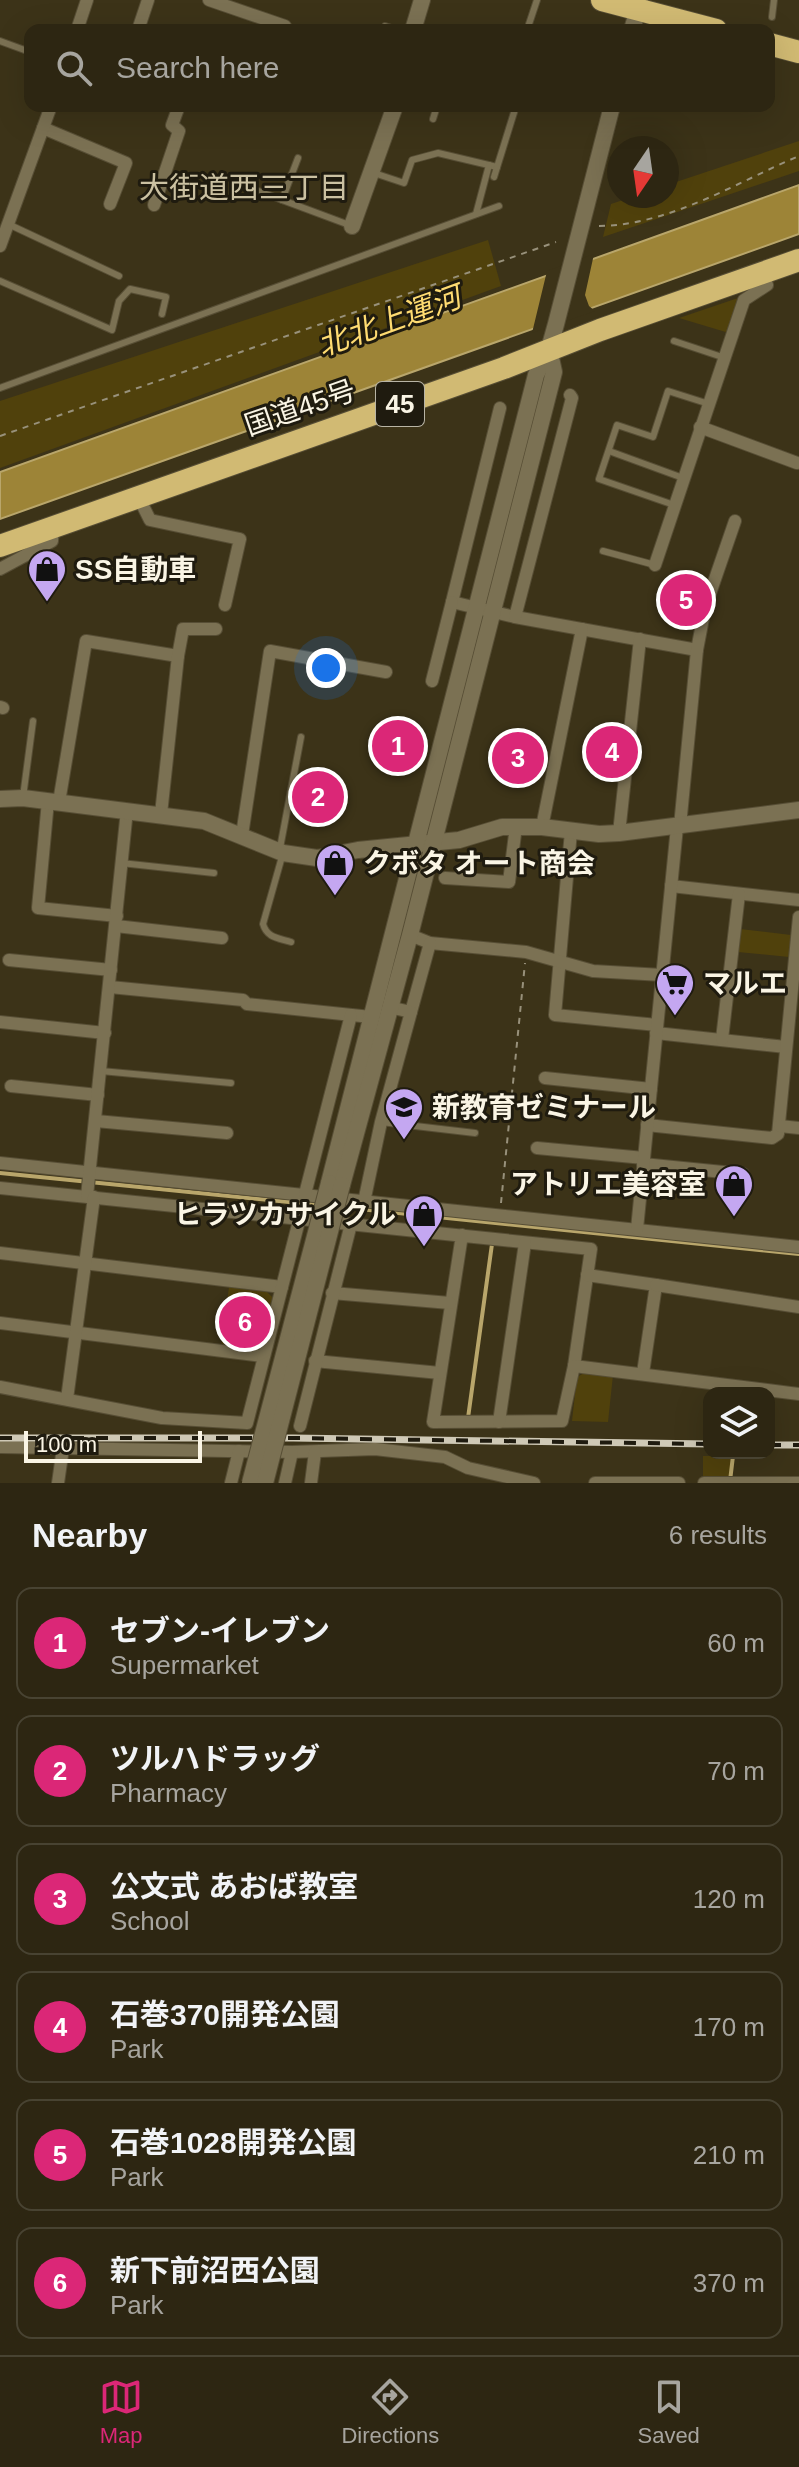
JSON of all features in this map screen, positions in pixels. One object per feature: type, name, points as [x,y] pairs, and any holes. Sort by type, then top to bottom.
[{"type":"highway","points":[[602,0],[637,13],[688,24]]},
{"type":"highway","points":[[775,46],[799,52]]},
{"type":"highway","name":"国道45号","points":[[0,546],[504,368],[551,342],[799,260]]},
{"type":"street","points":[[79,24],[87,0]]},
{"type":"street","points":[[140,24],[148,0]]},
{"type":"street","points":[[209,0],[271,24]]},
{"type":"street","points":[[415,24],[422,0]]},
{"type":"street","points":[[0,246],[49,112]]},
{"type":"street","points":[[154,205],[179,131],[172,125],[177,112]]},
{"type":"street","points":[[352,226],[393,112]]},
{"type":"street","points":[[265,1483],[336,1184],[371,1017],[414,845],[536,375],[551,342],[610,112]]},
{"type":"street","points":[[43,128],[126,163],[110,204]]},
{"type":"street","points":[[655,565],[744,300],[767,285],[763,272]]},
{"type":"street","points":[[250,1483],[410,935],[554,372],[551,342]]},
{"type":"street","points":[[515,617],[572,398],[570,395]]},
{"type":"street","points":[[432,681],[500,408]]},
{"type":"street","points":[[700,427],[797,463]]},
{"type":"street","points":[[138,496],[150,520],[240,539],[225,605]]},
{"type":"street","points":[[637,1229],[697,650],[705,608],[735,521]]},
{"type":"street","points":[[0,569],[52,541],[53,527]]},
{"type":"street","points":[[452,602],[515,617],[697,650]]},
{"type":"street","points":[[161,814],[183,629],[216,629]]},
{"type":"street","points":[[542,827],[582,629]]},
{"type":"street","points":[[619,833],[640,639]]},
{"type":"street","points":[[178,656],[86,641],[53,801],[38,908],[222,938]]},
{"type":"street","points":[[242,835],[270,651],[386,672]]},
{"type":"street","points":[[0,799],[53,801],[204,821],[281,852],[317,858],[358,850],[459,840],[502,827],[619,833],[799,810]]},
{"type":"street","points":[[67,1399],[86,1265],[89,1187],[127,810]]},
{"type":"street","points":[[445,878],[509,882],[516,826]]},
{"type":"street","points":[[571,831],[555,1015],[786,1047]]},
{"type":"street","points":[[671,886],[799,900]]},
{"type":"street","points":[[722,1039],[739,894]]},
{"type":"street","points":[[647,1125],[772,1138],[778,1134],[796,980],[799,917]]},
{"type":"street","points":[[410,935],[430,943],[526,952],[593,971],[662,975]]},
{"type":"street","points":[[364,1202],[381,1122],[430,943]]},
{"type":"street","points":[[9,960],[111,970]]},
{"type":"street","points":[[110,987],[371,1017]]},
{"type":"street","points":[[389,1007],[411,1012]]},
{"type":"street","points":[[305,1194],[351,1015]]},
{"type":"street","points":[[0,1022],[105,1033]]},
{"type":"street","points":[[545,1078],[651,1089]]},
{"type":"street","points":[[11,1086],[98,1095]]},
{"type":"street","points":[[96,1121],[227,1133]]},
{"type":"street","points":[[780,1126],[799,1128]]},
{"type":"street","points":[[537,1148],[743,1174]]},
{"type":"street","points":[[0,1163],[89,1187],[351,1224],[462,1235],[525,1243],[559,1241],[591,1249],[574,1366],[562,1421],[433,1422],[462,1235]]},
{"type":"street","points":[[0,1188],[89,1187],[305,1194],[799,1247]]},
{"type":"street","points":[[0,1387],[162,1418],[247,1423],[300,1217]]},
{"type":"street","points":[[559,1241],[561,1222]]},
{"type":"street","points":[[300,1426],[351,1224]]},
{"type":"street","points":[[499,1422],[525,1243]]},
{"type":"street","points":[[0,1253],[282,1287]]},
{"type":"street","points":[[587,1275],[799,1307]]},
{"type":"street","points":[[643,1373],[656,1285]]},
{"type":"street","points":[[332,1293],[450,1303]]},
{"type":"street","points":[[0,1323],[262,1356]]},
{"type":"street","points":[[315,1361],[440,1373]]},
{"type":"street","points":[[574,1366],[799,1394]]},
{"type":"street","points":[[0,1447],[292,1452],[375,1449],[445,1457],[468,1468],[534,1483]]},
{"type":"street","points":[[58,1483],[63,1448]]},
{"type":"street","points":[[231,1483],[239,1451]]},
{"type":"street","points":[[285,1483],[292,1452]]},
{"type":"street","points":[[311,1483],[315,1452]]},
{"type":"street","points":[[466,1483],[468,1468]]},
{"type":"street","points":[[595,1483],[679,1483]]},
{"type":"street","points":[[704,1483],[799,1483]]},
{"type":"lane","points":[[529,24],[537,0]]},
{"type":"lane","points":[[772,17],[774,0]]},
{"type":"lane","points":[[0,41],[24,50]]},
{"type":"lane","points":[[433,119],[435,112]]},
{"type":"lane","points":[[494,177],[514,112]]},
{"type":"lane","points":[[372,173],[404,183],[412,160],[438,153],[497,167]]},
{"type":"lane","points":[[282,200],[298,158]]},
{"type":"lane","points":[[476,214],[489,165]]},
{"type":"lane","points":[[239,184],[352,226]]},
{"type":"lane","points":[[0,388],[499,206]]},
{"type":"lane","points":[[8,224],[119,276]]},
{"type":"lane","points":[[0,281],[112,330],[119,301],[130,289],[166,297],[162,314]]},
{"type":"lane","points":[[674,341],[725,358]]},
{"type":"lane","points":[[674,505],[599,479],[617,425],[653,437],[668,391],[709,404]]},
{"type":"lane","points":[[609,451],[683,478]]},
{"type":"lane","points":[[603,551],[655,565]]},
{"type":"lane","points":[[23,798],[33,721]]},
{"type":"lane","points":[[291,942],[270,936],[263,924],[281,852],[301,737]]},
{"type":"lane","points":[[121,863],[214,873]]},
{"type":"lane","points":[[101,1071],[231,1083]]},
{"type":"lane","points":[[381,1122],[475,1133]]},
{"type":"path","points":[[599,226],[621,226],[646,220],[700,201],[799,156]]},
{"type":"path","points":[[0,436],[556,242]]},
{"type":"path","points":[[500,1216],[526,952]]},
{"type":"shaded area","points":[[799,141],[799,171],[603,237],[610,208],[679,208],[679,181]]},
{"type":"shaded area","points":[[799,185],[799,234],[0,519],[0,472]]},
{"type":"shaded area","points":[[488,240],[501,286],[0,468],[0,401]]},
{"type":"shaded area","points":[[741,297],[729,333],[679,318]]},
{"type":"shaded area","points":[[676,588],[701,596],[697,616],[671,612]]},
{"type":"shaded area","points":[[605,735],[622,741],[618,766],[603,763]]},
{"type":"shaded area","points":[[740,929],[791,935],[789,957],[738,952]]},
{"type":"shaded area","points":[[229,1287],[267,1292],[273,1298],[260,1346],[253,1351],[221,1347]]},
{"type":"shaded area","points":[[586,1372],[613,1375],[608,1422],[572,1421],[577,1377]]},
{"type":"shaded area","points":[[703,1459],[731,1459],[730,1476],[703,1476]]},
{"type":"pier","points":[[594,254],[585,295],[589,306],[595,311],[532,333],[547,271]]},
{"type":"waterway","points":[[0,1173],[319,1205]]},
{"type":"waterway","points":[[340,1207],[799,1254]]},
{"type":"waterway","points":[[468,1418],[492,1244]]},
{"type":"waterway","points":[[730,1481],[733,1459]]},
{"type":"railway","points":[[0,1438],[293,1438],[703,1444]]},
{"type":"railway","points":[[775,1445],[799,1445]]},
{"type":"place","name":"石巻1028開発公園","points":[[686,600]]},
{"type":"place","name":"SS自動車","points":[[47,603]]},
{"type":"place","name":"セブン-イレブン","points":[[398,746]]},
{"type":"place","name":"石巻370開発公園","points":[[612,752]]},
{"type":"place","name":"公文式 あおば教室","points":[[518,758]]},
{"type":"place","name":"ツルハドラッグ","points":[[318,797]]},
{"type":"place","name":"クボタ オート商会","points":[[335,897]]},
{"type":"place","name":"マルエ","points":[[675,1017]]},
{"type":"place","name":"新教育ゼミナール","points":[[404,1141]]},
{"type":"place","name":"アトリエ美容室","points":[[734,1218]]},
{"type":"place","name":"ヒラツカサイクル","points":[[424,1248]]},
{"type":"place","name":"新下前沼西公園","points":[[245,1322]]},
{"type":"district","name":"大街道西三丁目","points":[[244,187]]},
{"type":"water label","name":"北北上運河","points":[[389,321]]}]
